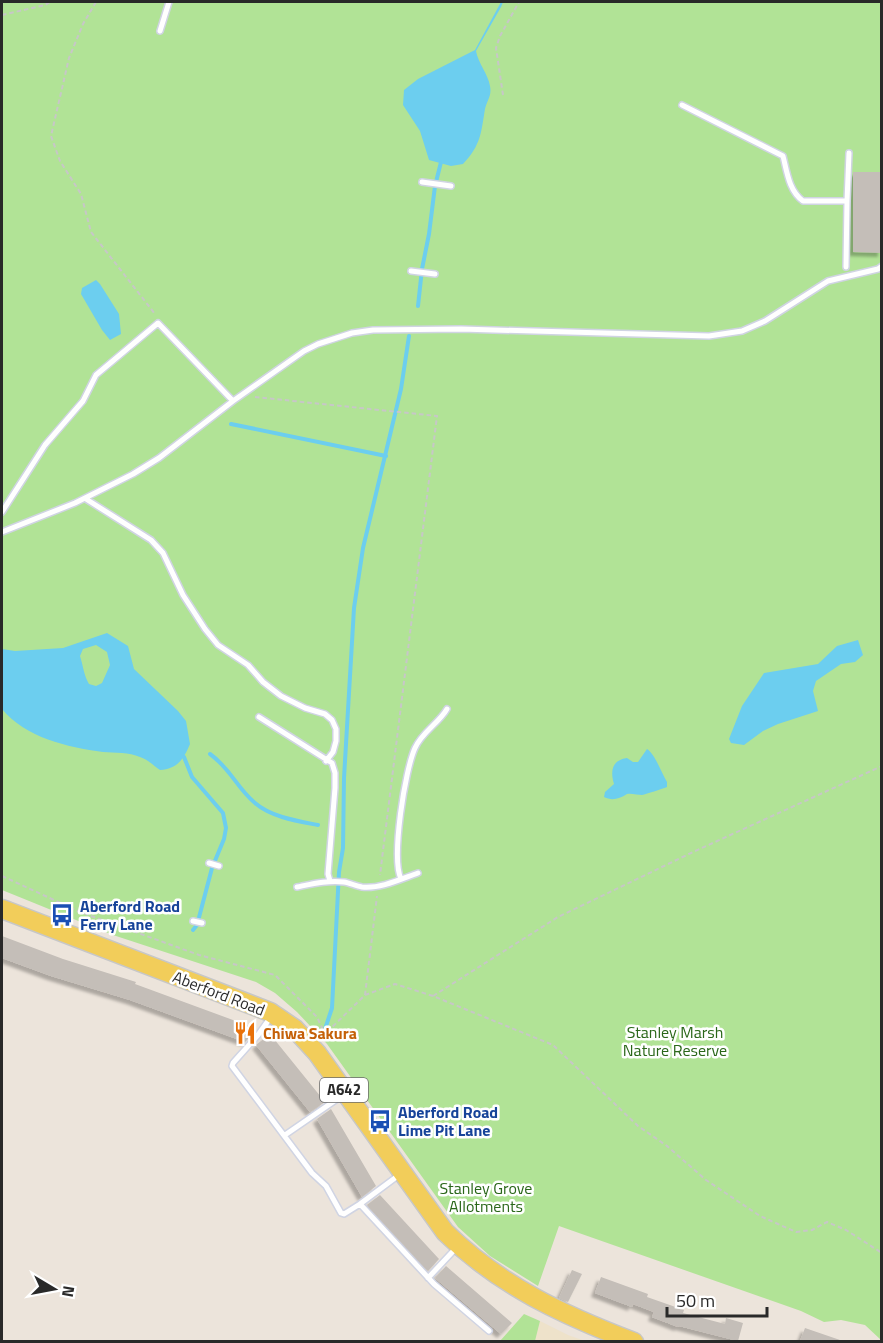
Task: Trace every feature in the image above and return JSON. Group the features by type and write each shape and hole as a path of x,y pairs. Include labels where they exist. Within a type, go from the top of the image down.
{"main road":[{"name":"Aberford Road","path":"2,909 270,1012 295,1029 317,1053 445,1232 459,1245 498,1277 538,1301 584,1323 634,1341"}],"lane":[{"path":"160,31 168,2"},
{"path":"682,105 783,156 792,189 803,201 847,201"},
{"path":"846,267 849,153"},
{"path":"424,182 451,186"},
{"path":"2,532 108,488 151,463 304,351 352,333 373,330 461,329 723,335 742,331 765,321 828,281 878,269 882,266"},
{"path":"414,271 433,274"},
{"path":"2,512 45,445 83,401 96,375 157,323 160,323 233,401"},
{"path":"86,499 151,540 164,553 183,595 218,645 248,665 263,682 281,696 305,708 325,714 333,720 336,741 333,752 327,760"},
{"path":"401,879 397,859 399,825 408,770 415,747 447,709"},
{"path":"259,717 332,764 334,773 328,874 330,881"},
{"path":"208,863 219,866"},
{"path":"297,887 330,881 363,887 379,885 418,873"},
{"path":"193,921 201,923"},
{"path":"268,1021 232,1063 232,1066 312,1173 326,1186 341,1213 344,1214 360,1204 402,1172"},
{"path":"285,1135 346,1093"},
{"path":"360,1204 428,1278 489,1331"},
{"path":"428,1278 459,1245"}],"path":[{"path":"2,15 50,2"},
{"path":"96,2 83,24 69,58 51,135 60,160 81,194 91,232 161,321"},
{"path":"503,95 496,48 519,2"},
{"path":"242,395 437,416 365,995"},
{"path":"433,996 558,917 693,852 882,766"},
{"path":"2,876 80,912 199,955 275,975 317,1017 324,1032 365,995 395,984 433,996 553,1045 638,1126 667,1146 705,1180 760,1216 796,1232 812,1230 826,1222 846,1230 882,1253"}],"shaded area":[{"path":"540,1321 568,1335 585,1341 535,1341"}],"green space":[{"path":"2,2 881,2 881,1340 865,1325 841,1320 824,1322 801,1311 559,1226 538,1286 490,1256 458,1227 327,1044 297,1012 275,993 256,982 113,935 2,890"},
{"path":"524,1314 540,1321 535,1341 500,1341"}],"water":[{"path":"503,2 501,7 476,51 490,89 477,145 463,164 451,166 429,160 420,131 403,105 404,90 418,79 475,50"},
{"path":"96,280 119,314 121,334 110,340 81,294 82,288"},
{"path":"107,633 128,646 134,669 186,721 190,744 179,762 171,768 160,770 136,755 89,750 62,744 35,734 12,719 2,709 2,649 15,651 63,648","holes":["96,645 107,652 110,665 102,683 96,686 89,684 80,656 83,649"]},
{"path":"858,640 863,655 855,662 841,664 816,681 813,691 818,711 778,724 763,731 744,745 731,743 729,739 742,706 764,673 818,664 837,646"},
{"path":"647,749 658,764 667,782 667,787 642,795 629,794 613,799 604,797 605,792 614,784 612,771 615,764 627,758 638,762"}],"building":[{"path":"853,172 882,172 882,253 853,252"},
{"path":"2,936 63,959 136,982 135,984 252,1027 248,1039 245,1042 130,1000 51,976 2,958"},
{"path":"270,1034 325,1102 310,1112 256,1045"},
{"path":"331,1109 376,1186 362,1197 317,1119"},
{"path":"380,1195 439,1259 428,1271 367,1205"},
{"path":"446,1266 512,1323 501,1334 435,1278"},
{"path":"572,1270 582,1274 568,1302 559,1298"},
{"path":"601,1277 648,1294 647,1297 684,1310 683,1313 725,1324 726,1318 743,1323 738,1341 678,1327 652,1317 654,1312 633,1304 632,1307 595,1293"},
{"path":"805,1328 840,1340 840,1341 800,1341"}],"waterway":[{"path":"418,306 435,186 441,162"},
{"path":"324,1032 332,1008 339,872 343,848 344,778 354,608 363,548 401,389 409,336"},
{"path":"231,424 386,456"},
{"path":"210,754 223,765 261,808 285,818 318,825"},
{"path":"184,757 192,777 223,813 226,828 212,868 197,925 193,930"}],"place":[{"name":"Aberford Road Ferry Lane","path":"62,915"},
{"name":"Chiwa Sakura","path":"245,1033"},
{"name":"Aberford Road Lime Pit Lane","path":"380,1121"}],"park label":[{"name":"Stanley Marsh Nature Reserve","path":"675,1041"},
{"name":"Stanley Grove Allotments","path":"486,1197"}]}
